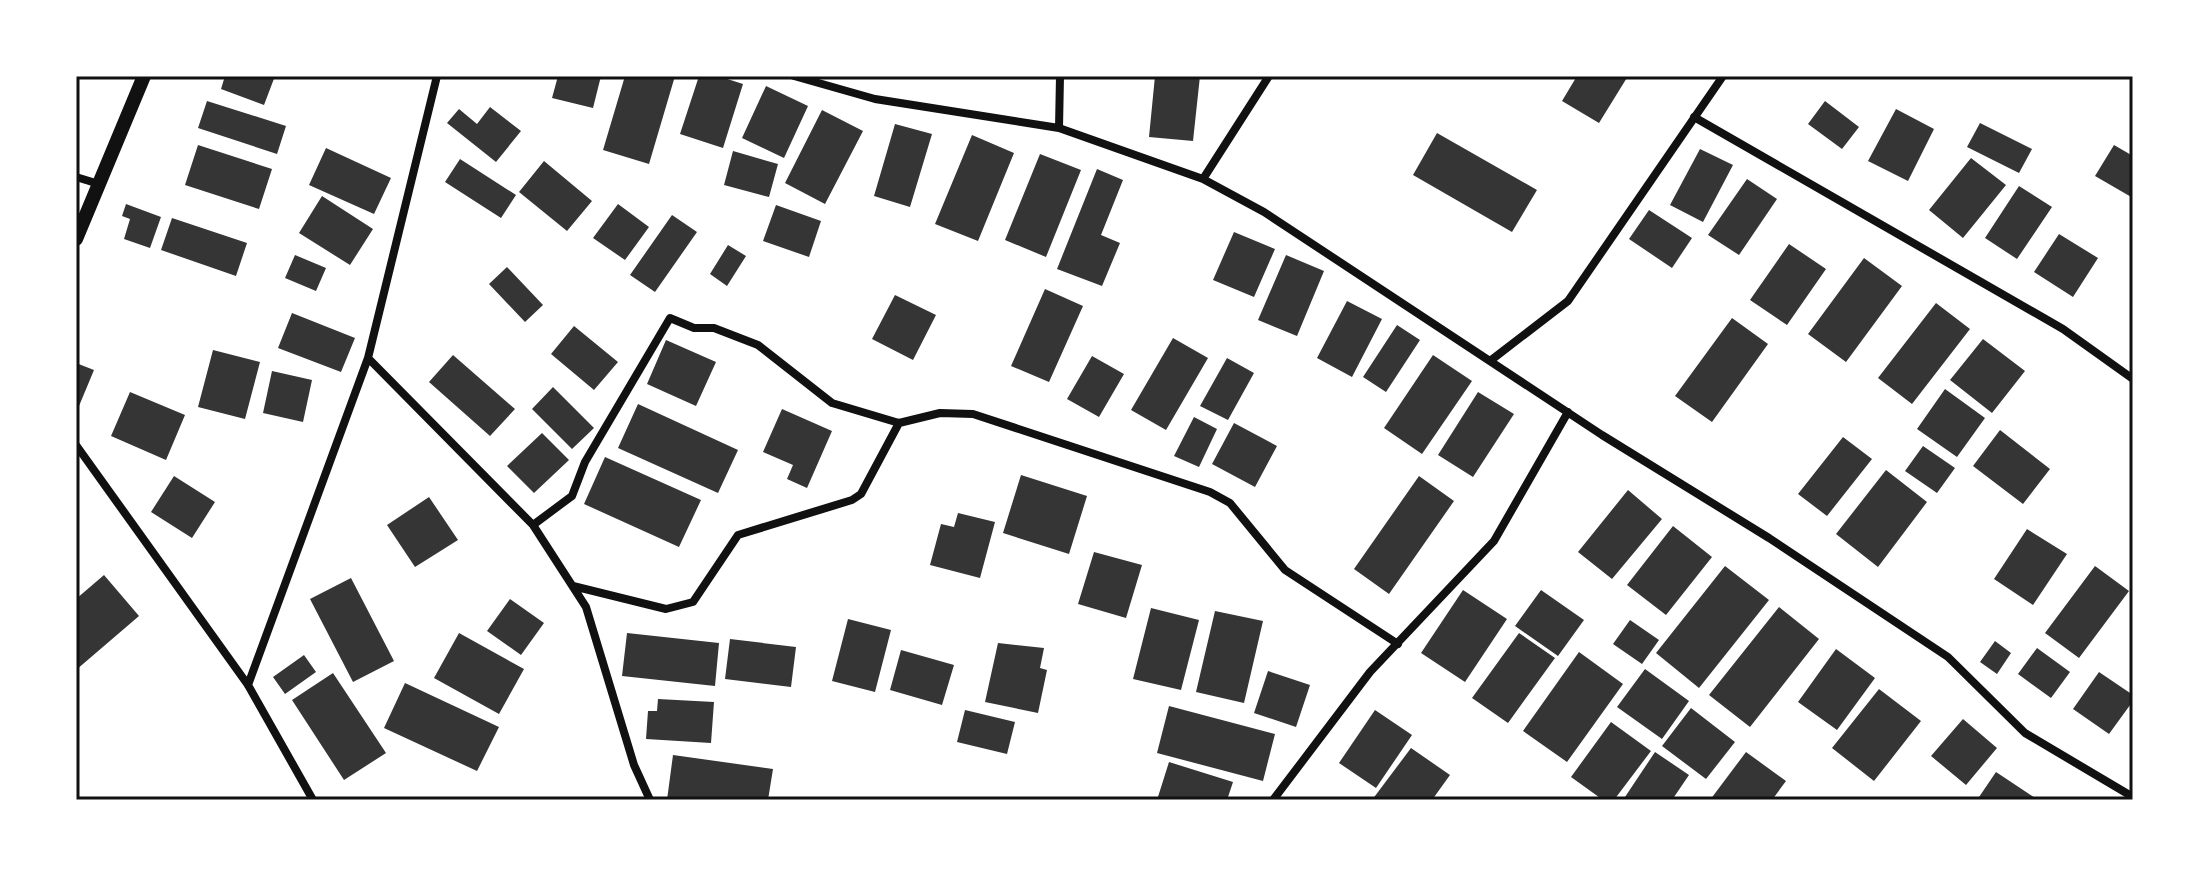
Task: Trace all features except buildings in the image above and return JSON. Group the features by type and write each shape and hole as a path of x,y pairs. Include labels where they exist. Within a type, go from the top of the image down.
{"street":[{"path":"76,239 144,76"},
{"path":"248,685 368,358 437,76"},
{"path":"794,76 875,99 1059,128 1203,179 1264,212 1568,412 1769,538 1948,657 2025,733 2133,797"},
{"path":"1059,128 1060,76"},
{"path":"1203,179 1269,76"},
{"path":"1490,361 1568,301 1723,76"},
{"path":"1694,117 2063,329 2133,379"},
{"path":"76,177 99,184"},
{"path":"533,525 572,496 585,462 670,318 694,328 714,328 758,345 832,403 899,423 940,413 973,414 1210,492 1230,503 1285,570 1398,644"},
{"path":"368,358 533,525 573,586 586,607 634,765 650,800"},
{"path":"1273,800 1370,672 1443,591 1494,541 1568,412"},
{"path":"573,586 666,609 693,602 738,535 852,500 861,494 899,423"},
{"path":"76,445 248,685 313,800"}]}
